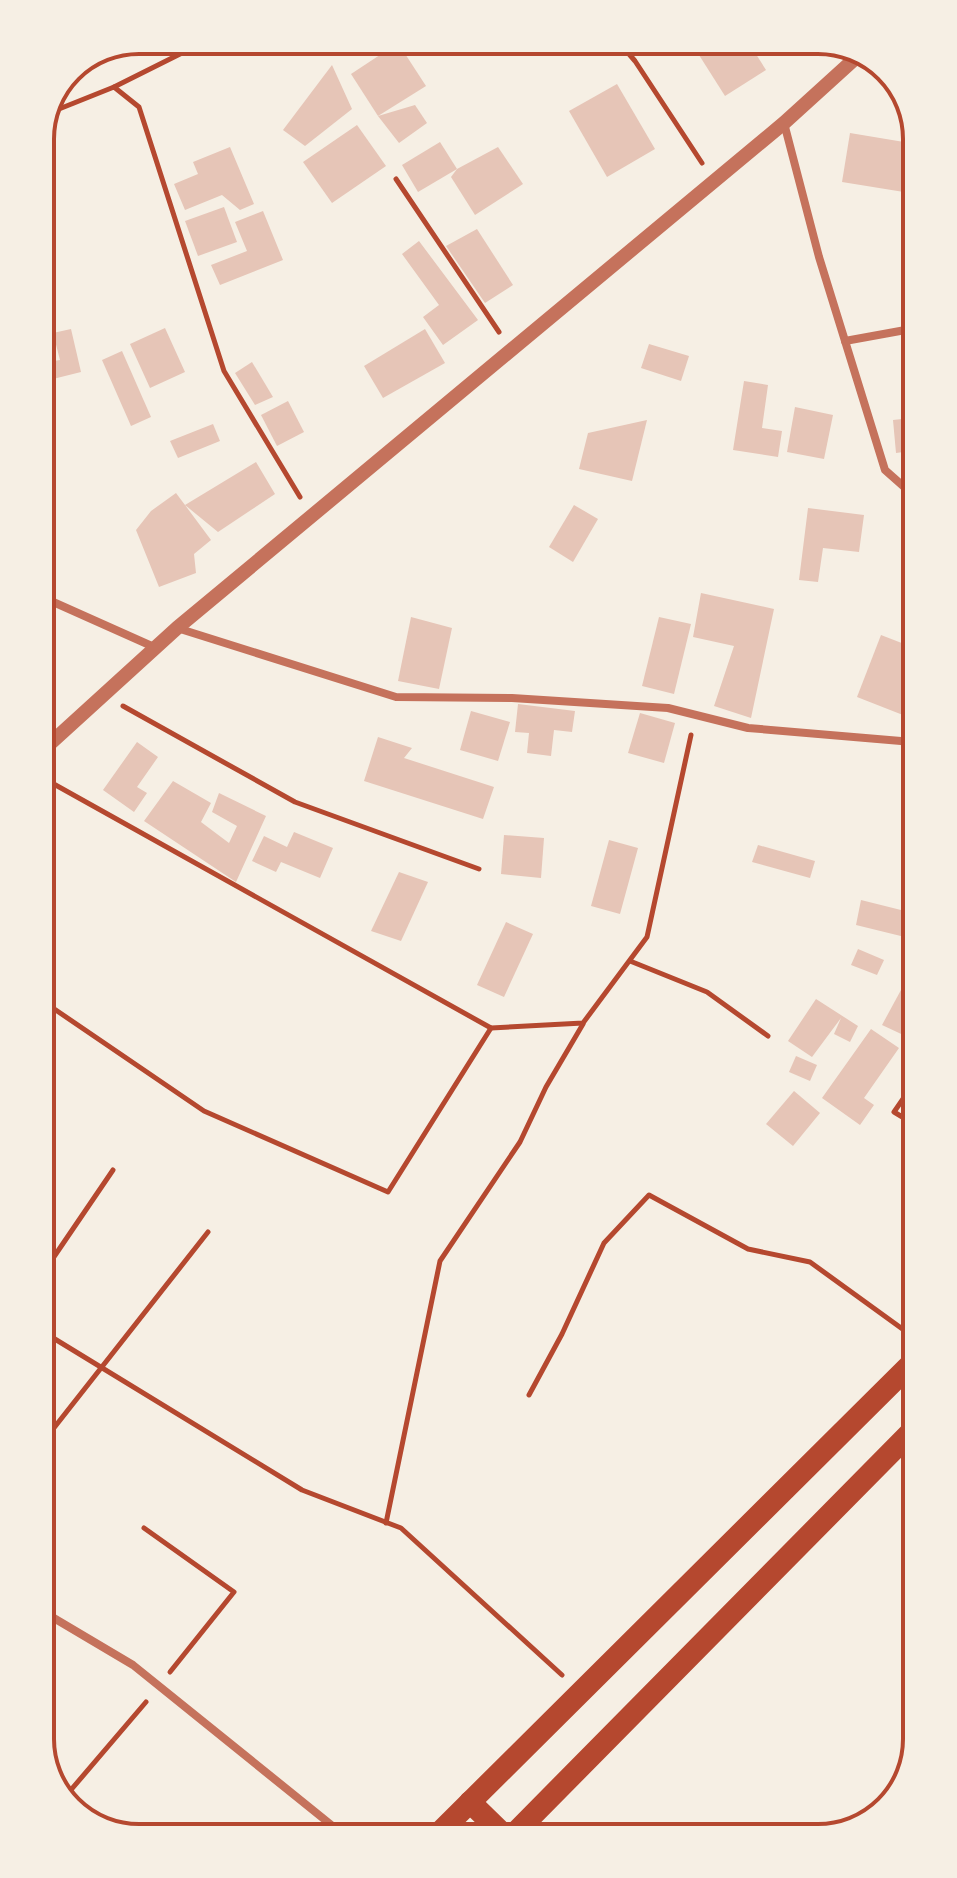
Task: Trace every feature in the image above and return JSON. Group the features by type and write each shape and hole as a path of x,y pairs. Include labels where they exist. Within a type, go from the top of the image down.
{"highway":[{"path":"448,1824 903,1372"},
{"path":"524,1824 903,1440"},
{"path":"470,1802 493,1824"}],"street":[{"path":"54,739 154,647 784,123 852,61"},
{"path":"784,123 885,470 903,486"},
{"path":"845,341 903,330"},
{"path":"54,602 154,647"},
{"path":"177,628 396,697 559,701 668,708 748,728 903,742"},
{"path":"54,1618 133,1665 330,1824"}],"path":[{"path":"60,109 114,87 180,54"},
{"path":"629,54 714,181"},
{"path":"114,87 139,107 224,371 311,515"},
{"path":"396,179 511,349"},
{"path":"101,693 295,802 479,869"},
{"path":"386,1523 440,1261 520,1142 546,1087 583,1023 647,937 696,715"},
{"path":"54,784 491,1028 583,1023"},
{"path":"630,961 707,992 768,1036"},
{"path":"54,1009 204,1111 388,1192 491,1028"},
{"path":"903,1099 894,1112 903,1117"},
{"path":"54,1257 113,1170"},
{"path":"529,1395 562,1334 604,1243 649,1195 748,1249 810,1262 903,1330"},
{"path":"54,1427 208,1232"},
{"path":"54,1339 302,1490 401,1528 581,1691"},
{"path":"71,1790 234,1592 144,1528"}],"building":[{"path":"381,54 405,54 426,86 378,116 351,74"},
{"path":"756,54 766,70 725,96 699,55"},
{"path":"332,65 352,109 305,146 283,130"},
{"path":"617,84 655,149 607,177 569,111"},
{"path":"415,105 427,123 399,143 378,116"},
{"path":"357,125 386,166 332,203 303,162"},
{"path":"850,133 903,142 903,192 842,182"},
{"path":"440,142 457,169 418,192 402,165"},
{"path":"230,147 254,204 240,210 222,195 185,210 174,184 198,174 193,162"},
{"path":"498,147 523,184 475,215 451,177 457,169"},
{"path":"224,207 237,242 198,256 185,221"},
{"path":"263,211 283,260 220,285 211,265 247,251 235,222"},
{"path":"477,229 513,285 485,303 446,246"},
{"path":"419,241 478,320 443,345 423,317 439,305 402,254"},
{"path":"165,328 185,372 150,388 130,344"},
{"path":"71,329 81,372 54,379 54,361 60,360 54,333"},
{"path":"425,329 445,363 383,398 364,366"},
{"path":"649,344 689,356 681,381 641,368"},
{"path":"122,351 151,417 131,426 102,360"},
{"path":"252,362 273,397 255,405 235,373"},
{"path":"744,381 768,385 762,428 782,431 778,457 733,450"},
{"path":"288,401 304,432 277,446 261,415"},
{"path":"795,407 833,415 824,459 787,452"},
{"path":"903,419 903,452 896,453 893,420"},
{"path":"647,420 632,481 579,469 588,433"},
{"path":"213,424 220,441 178,458 170,441"},
{"path":"256,462 275,494 218,532 185,505"},
{"path":"176,493 211,540 194,554 196,573 159,587 136,530 151,511"},
{"path":"574,505 598,519 573,562 549,547"},
{"path":"808,508 864,515 859,552 823,548 818,582 799,580"},
{"path":"701,593 774,609 751,718 714,706 734,646 693,637"},
{"path":"411,617 452,628 439,689 398,681"},
{"path":"659,617 691,624 674,694 642,686"},
{"path":"881,635 903,644 903,715 857,697"},
{"path":"518,704 575,711 572,732 554,730 551,756 527,753 529,733 515,732"},
{"path":"471,711 510,722 498,761 460,750"},
{"path":"640,713 675,723 664,763 628,753"},
{"path":"378,737 412,748 404,758 494,787 483,819 364,781"},
{"path":"137,742 158,757 137,787 147,793 134,812 103,790"},
{"path":"173,781 211,803 201,822 229,843 237,826 212,812 219,793 266,816 236,882 144,821"},
{"path":"294,832 333,848 320,878 281,862 276,872 252,861 264,836 287,847"},
{"path":"504,835 544,838 541,878 501,874"},
{"path":"609,840 638,848 620,914 591,906"},
{"path":"758,845 815,861 810,878 752,862"},
{"path":"399,872 428,882 401,941 371,931"},
{"path":"861,900 903,910 903,937 856,925"},
{"path":"506,922 533,934 504,997 477,985"},
{"path":"858,949 884,960 877,975 851,965"},
{"path":"903,986 903,1035 882,1025"},
{"path":"816,999 858,1026 850,1042 834,1034 841,1018 812,1057 788,1041"},
{"path":"871,1029 899,1048 864,1098 874,1105 860,1125 822,1098"},
{"path":"796,1056 817,1065 810,1081 789,1072"},
{"path":"794,1091 820,1113 793,1146 766,1124"}]}
